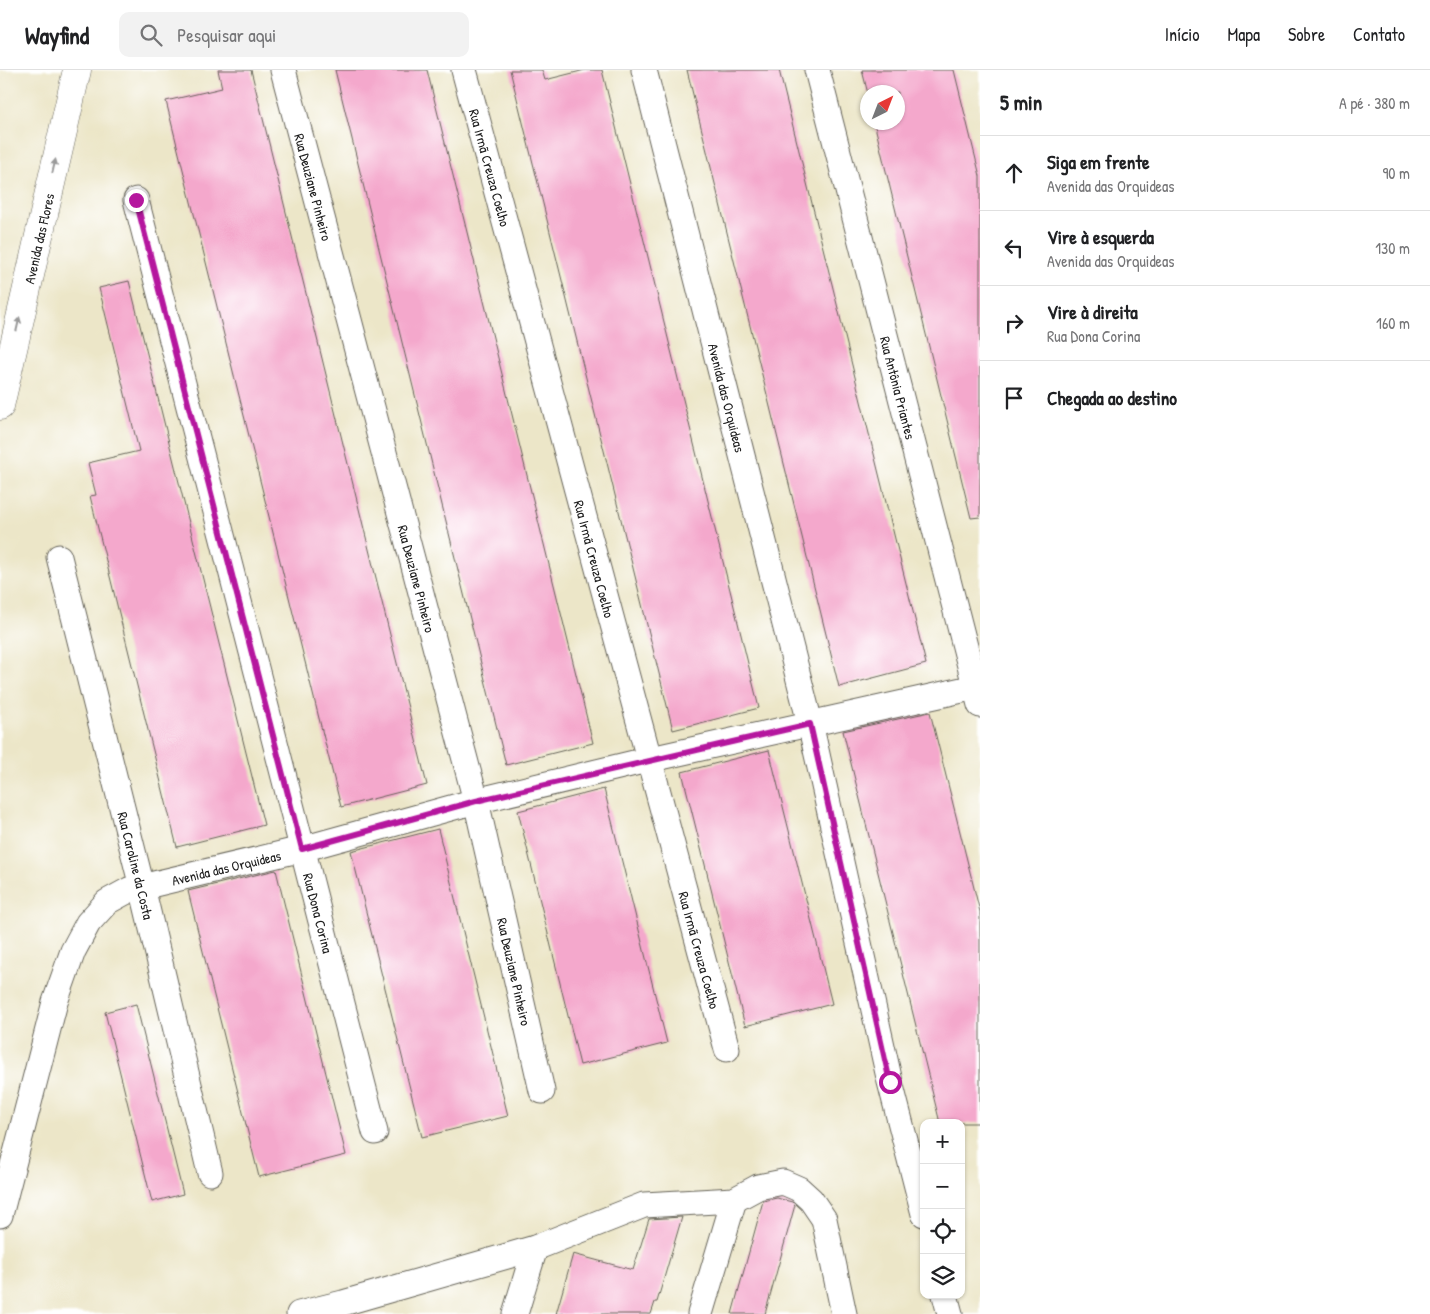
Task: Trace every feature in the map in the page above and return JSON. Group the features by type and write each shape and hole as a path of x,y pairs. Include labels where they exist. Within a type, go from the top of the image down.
{"main road":[{"name":"Avenida das Flores","path":"0,406 77,70"}],"street":[{"name":"Rua Deuziane Pinheiro","path":"283,70 476,801 542,1091"},
{"name":"Rua Irmã Creuza Coelho","path":"464,70 533,323 647,760 726,1048"},
{"name":"Avenida das Orquideas","path":"644,70 810,724 890,1082 923,1209"},
{"name":"Rua Antônia Priantes","path":"817,70 979,693"},
{"name":"Rua Dona Corina","path":"136,200 375,1132"},
{"name":"Rua Caroline da Costa","path":"59,557 142,887 210,1173"},
{"name":"Avenida das Orquideas","path":"0,1215 55,1002 73,951 88,923 107,902 129,890 302,849 476,801 647,760 810,724 979,693"},
{"path":"298,1314 341,1308 535,1248 644,1204 734,1200 758,1187 783,1182 799,1190 811,1200 824,1220 844,1314"},
{"path":"700,1314 734,1200"},
{"path":"515,1314 535,1248"},
{"path":"946,1299 950,1314"}],"building":[{"path":"218,70 251,70 427,785 341,807 166,101 222,88"},
{"path":"335,70 427,70 593,743 506,765"},
{"path":"510,70 542,70 545,80 585,70 602,70 759,708 673,730"},
{"path":"687,70 779,70 926,664 839,687"},
{"path":"862,70 954,70 980,176 980,517 971,518 876,130 905,130 905,85 866,85"},
{"path":"129,281 264,825 177,847 90,496 96,495 88,463 139,451 99,288"},
{"path":"930,712 980,912 980,1123 965,1123 965,1119 939,1119 843,731"},
{"path":"769,750 832,1004 745,1026 682,772"},
{"path":"604,789 667,1043 580,1065 518,811"},
{"path":"438,829 508,1116 422,1137 351,851"},
{"path":"276,870 346,1155 259,1177 188,891"},
{"path":"136,1004 183,1194 152,1202 105,1012"},
{"path":"777,1198 792,1202 795,1205 765,1314 732,1314 763,1201"},
{"path":"682,1217 657,1302 655,1302 651,1314 556,1314 573,1254 633,1270 649,1219"}],"route":[{"path":"136,200 302,849 476,801 647,760 810,724 890,1082"}]}
